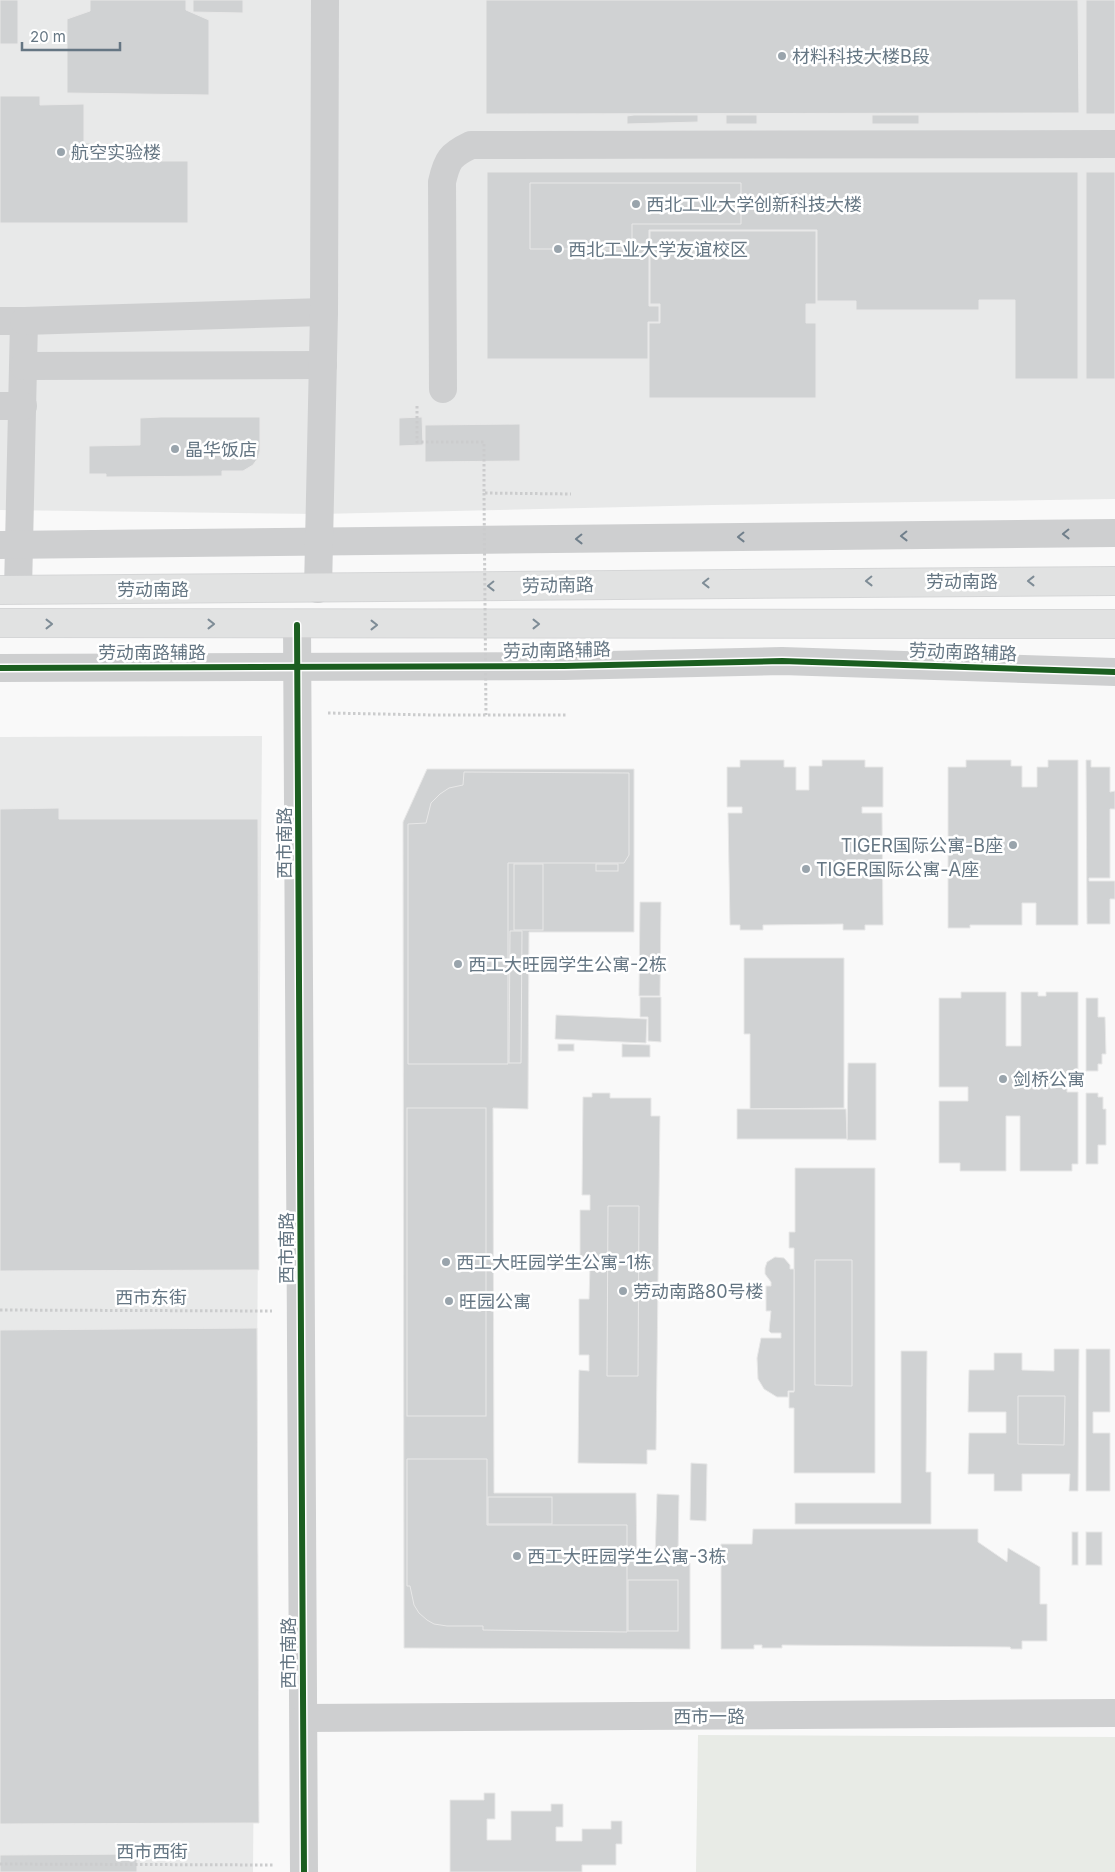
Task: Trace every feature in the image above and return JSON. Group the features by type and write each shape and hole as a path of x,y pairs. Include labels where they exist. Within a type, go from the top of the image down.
{"main road":[{"name":"劳动南路","path":"9,590 1115,580"},
{"name":"劳动南路","path":"0,624 1115,624"}],"street":[{"path":"318,588 324,312 325,0"},
{"path":"443,389 442,182 446,163 455,153 471,145 1115,144"},
{"path":"9,590 12,406 24,366 12,321 324,312"},
{"path":"24,366 323,365"},
{"path":"10,545 1115,533"},
{"name":"西市南路","path":"298,625 304,1869"},
{"name":"劳动南路辅路","path":"0,668 564,666 782,661 1115,672"},
{"name":"西市一路","path":"304,1718 1115,1713"}],"path":[{"path":"486,715 484,493 571,494"},
{"path":"298,712 567,715"}],"shaded area":[{"name":"西北工业大学友谊校区","path":"0,0 1115,0 1115,499 713,505 319,514 0,510"},
{"path":"262,736 253,1872 0,1872 0,737"},
{"path":"698,1735 1115,1737 1115,1872 696,1872"}],"building":[{"path":"0,0 18,0 18,44 0,44"},
{"path":"90,0 186,0 186,10 209,20 209,95 67,93 67,19 90,11"},
{"path":"193,0 243,0 243,13 193,12"},
{"name":"材料科技大楼B段","path":"486,0 1078,0 1079,113 486,114"},
{"path":"1086,0 1115,0 1115,114 1086,114"},
{"name":"航空实验楼","path":"0,96 40,96 40,105 84,104 84,143 122,143 123,161 188,161 188,223 0,223"},
{"path":"698,115 698,122 627,124 627,116"},
{"path":"726,115 757,115 757,124 726,124"},
{"path":"872,115 919,115 919,124 872,124"},
{"path":"487,172 1078,172 1078,379 1015,379 1015,300 979,300 979,310 856,310 856,301 817,301 817,230 649,230 649,306 659,306 659,322 648,322 648,359 487,359"},
{"path":"1086,172 1115,172 1115,379 1086,379"},
{"name":"西北工业大学创新科技大楼","path":"530,183 741,183 741,224 632,224 632,249 530,249"},
{"path":"650,231 816,231 816,304 806,304 806,323 816,323 816,398 649,398 649,323 660,323 660,304 650,304"},
{"name":"晶华饭店","path":"260,417 260,451 258,458 253,465 243,471 222,471 222,476 106,477 106,474 89,474 89,446 140,445 140,418"},
{"path":"422,417 423,445 399,446 399,418"},
{"path":"520,424 520,461 425,462 425,425"},
{"name":"TIGER国际公寓-A座","path":"740,760 784,760 784,767 796,767 796,790 809,790 809,766 822,766 822,760 865,760 865,767 883,767 883,807 862,807 862,813 882,813 883,925 865,925 865,930 843,930 843,924 763,925 763,930 740,930 740,925 730,925 728,813 742,813 742,807 727,807 727,767 740,767"},
{"name":"TIGER国际公寓-B座","path":"966,760 1011,760 1011,766 1022,766 1022,787 1037,787 1037,767 1048,767 1048,760 1078,760 1078,925 1036,925 1036,903 1022,903 1022,925 970,925 970,928 948,928 948,767 966,767"},
{"path":"1086,760 1091,760 1091,767 1110,767 1110,792 1115,791 1115,809 1110,809 1110,878 1089,878 1089,881 1115,881 1115,899 1110,899 1110,924 1087,924"},
{"name":"旺园公寓","path":"427,769 634,769 634,932 529,932 528,1109 493,1108 494,1493 636,1493 637,1562 690,1563 690,1649 404,1648 403,822"},
{"name":"西工大旺园学生公寓-2栋","path":"464,772 629,773 629,855 624,863 508,863 508,1064 408,1064 408,824 426,823 431,803 449,788 463,785"},
{"path":"59,808 59,819 258,819 259,1270 0,1271 0,809"},
{"path":"514,864 543,864 543,930 514,930"},
{"path":"596,864 618,864 618,871 596,871"},
{"path":"640,902 661,902 660,996 639,996"},
{"path":"510,931 522,931 521,1063 509,1063"},
{"path":"744,958 844,958 844,1108 750,1109 750,1034 744,1034"},
{"name":"剑桥公寓","path":"961,992 1006,992 1006,1046 1021,1046 1021,992 1038,992 1038,996 1046,996 1046,992 1078,992 1078,1071 1067,1071 1067,1092 1078,1092 1078,1164 1072,1164 1072,1171 1020,1171 1020,1116 1006,1116 1006,1171 960,1171 960,1163 939,1163 939,1101 968,1101 968,1087 939,1087 939,998 961,998"},
{"path":"640,997 661,997 661,1042 648,1041 648,1017 640,1017"},
{"path":"1086,998 1098,998 1098,1017 1105,1017 1106,1054 1102,1054 1102,1064 1098,1064 1098,1071 1086,1071"},
{"path":"556,1015 647,1019 646,1043 555,1039"},
{"path":"558,1044 574,1044 574,1051 558,1051"},
{"path":"622,1044 650,1045 650,1057 622,1057"},
{"path":"848,1063 876,1063 876,1140 847,1140"},
{"path":"592,1093 610,1093 610,1098 651,1098 651,1116 660,1116 656,1450 647,1450 647,1464 578,1463 579,1370 589,1371 589,1355 579,1355 579,1299 589,1299 590,1266 580,1266 580,1210 590,1210 590,1195 582,1195 583,1097 592,1097"},
{"path":"1086,1093 1098,1093 1098,1097 1103,1097 1103,1109 1106,1109 1106,1145 1098,1145 1098,1164 1086,1164"},
{"name":"西工大旺园学生公寓-1栋","path":"407,1108 486,1108 486,1416 407,1416"},
{"path":"737,1109 846,1109 847,1139 737,1139"},
{"path":"795,1168 875,1168 875,1473 794,1473 794,1408 789,1408 789,1392 794,1392 794,1248 789,1248 789,1232 795,1232"},
{"name":"劳动南路80号楼","path":"608,1206 639,1206 638,1376 607,1376"},
{"path":"775,1257 784,1258 790,1265 790,1269 794,1269 794,1391 788,1391 788,1397 777,1397 764,1389 758,1379 757,1358 761,1338 781,1338 781,1333 771,1333 769,1331 771,1311 766,1311 766,1286 771,1286 771,1282 765,1274 765,1268 767,1262"},
{"path":"815,1260 852,1260 852,1386 815,1385"},
{"path":"257,1328 259,1823 0,1824 0,1330"},
{"path":"1054,1349 1079,1349 1078,1491 1069,1491 1070,1474 1022,1474 1022,1491 994,1491 994,1474 968,1474 969,1433 1006,1433 1006,1412 968,1412 969,1370 994,1370 994,1353 1022,1353 1022,1370 1054,1371"},
{"path":"1086,1349 1110,1349 1110,1412 1093,1412 1093,1433 1110,1433 1110,1491 1086,1491"},
{"path":"901,1351 927,1351 926,1472 931,1472 931,1524 795,1524 795,1503 901,1503"},
{"path":"1018,1396 1065,1396 1064,1445 1018,1444"},
{"name":"西工大旺园学生公寓-3栋","path":"407,1459 487,1459 487,1525 627,1525 627,1632 483,1630 483,1626 447,1626 434,1624 427,1620 414,1605 410,1586 407,1586"},
{"path":"691,1463 707,1464 706,1521 690,1520"},
{"path":"657,1494 679,1495 678,1560 655,1559"},
{"path":"488,1497 552,1497 552,1524 488,1524"},
{"path":"753,1529 978,1529 978,1542 1007,1562 1008,1548 1040,1567 1040,1604 1047,1604 1047,1641 1022,1641 1022,1649 1011,1649 1010,1647 782,1645 782,1648 762,1648 762,1645 754,1645 754,1649 721,1649 721,1544 752,1544"},
{"path":"1072,1532 1078,1532 1078,1565 1072,1565"},
{"path":"1086,1532 1102,1532 1102,1565 1086,1565"},
{"path":"628,1580 678,1580 678,1631 628,1631"},
{"path":"484,1793 495,1793 495,1819 487,1819 487,1840 511,1840 511,1811 551,1811 551,1804 563,1804 563,1827 556,1827 556,1841 582,1841 582,1829 611,1829 611,1821 622,1821 622,1844 616,1844 616,1865 582,1865 582,1872 450,1872 450,1800 484,1800"},
{"path":"137,1854 137,1872 0,1872 0,1855"}],"cycle path":[{"path":"297,625 304,1872"},
{"path":"0,668 564,666 782,661 1115,672"}],"place":[{"name":"材料科技大楼B段","path":"782,56"},
{"name":"航空实验楼","path":"61,152"},
{"name":"西北工业大学创新科技大楼","path":"636,204"},
{"name":"西北工业大学友谊校区","path":"558,249"},
{"name":"晶华饭店","path":"175,449"},
{"name":"TIGER国际公寓-B座","path":"1013,845"},
{"name":"TIGER国际公寓-A座","path":"806,869"},
{"name":"西工大旺园学生公寓-2栋","path":"458,964"},
{"name":"剑桥公寓","path":"1003,1079"},
{"name":"西工大旺园学生公寓-1栋","path":"446,1262"},
{"name":"劳动南路80号楼","path":"623,1291"},
{"name":"旺园公寓","path":"449,1301"},
{"name":"西工大旺园学生公寓-3栋","path":"517,1556"}]}
